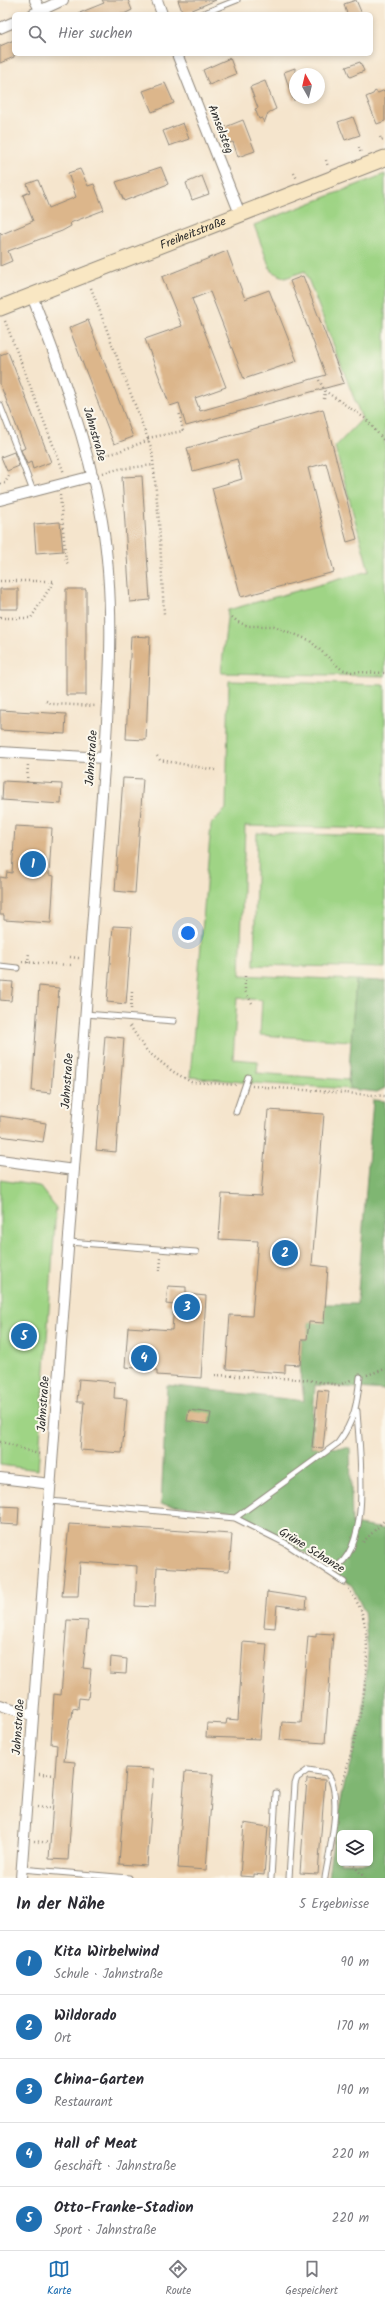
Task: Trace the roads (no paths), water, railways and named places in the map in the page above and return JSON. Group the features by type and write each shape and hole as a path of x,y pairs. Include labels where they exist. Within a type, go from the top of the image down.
{"street":[{"path":"35,0 36,12 63,0"},
{"path":"157,0 161,12"},
{"path":"0,28 12,23"},
{"name":"Amselsteg","path":"178,56 240,214"},
{"name":"Freiheitstraße","path":"3,315 32,296 385,158"},
{"name":"Jahnstraße","path":"21,1874 32,1715 50,1501 108,706 110,615 108,575 102,522 93,476 70,395 32,296"},
{"path":"0,500 93,476"},
{"path":"0,752 104,758"},
{"path":"0,1160 74,1170"},
{"path":"0,1478 51,1484"},
{"path":"0,1705 32,1715"}],"lane":[{"path":"207,12 237,0"},
{"path":"0,405 34,491"},
{"path":"0,966 17,968"},
{"path":"85,1014 174,1021"},
{"path":"236,1112 246,1086 248,1076"},
{"path":"69,1242 196,1252"},
{"path":"327,1571 336,1568 345,1561 353,1543 357,1526 362,1473 357,1408 360,1377"},
{"path":"235,1518 338,1443 348,1429 357,1408"},
{"name":"Grüne Schanze","path":"50,1501 235,1518 278,1540 344,1582"},
{"path":"289,1878 297,1778 308,1770 327,1773 332,1779 336,1796 325,1878"},
{"path":"271,1878 276,1793"},
{"path":"21,1874 129,1878"}],"place":[{"name":"Kita Wirbelwind","path":"33,864"},
{"name":"Wildorado","path":"285,1253"},
{"name":"China-Garten","path":"187,1307"},
{"name":"Otto-Franke-Stadion","path":"24,1336"},
{"name":"Hall of Meat","path":"144,1358"}]}
